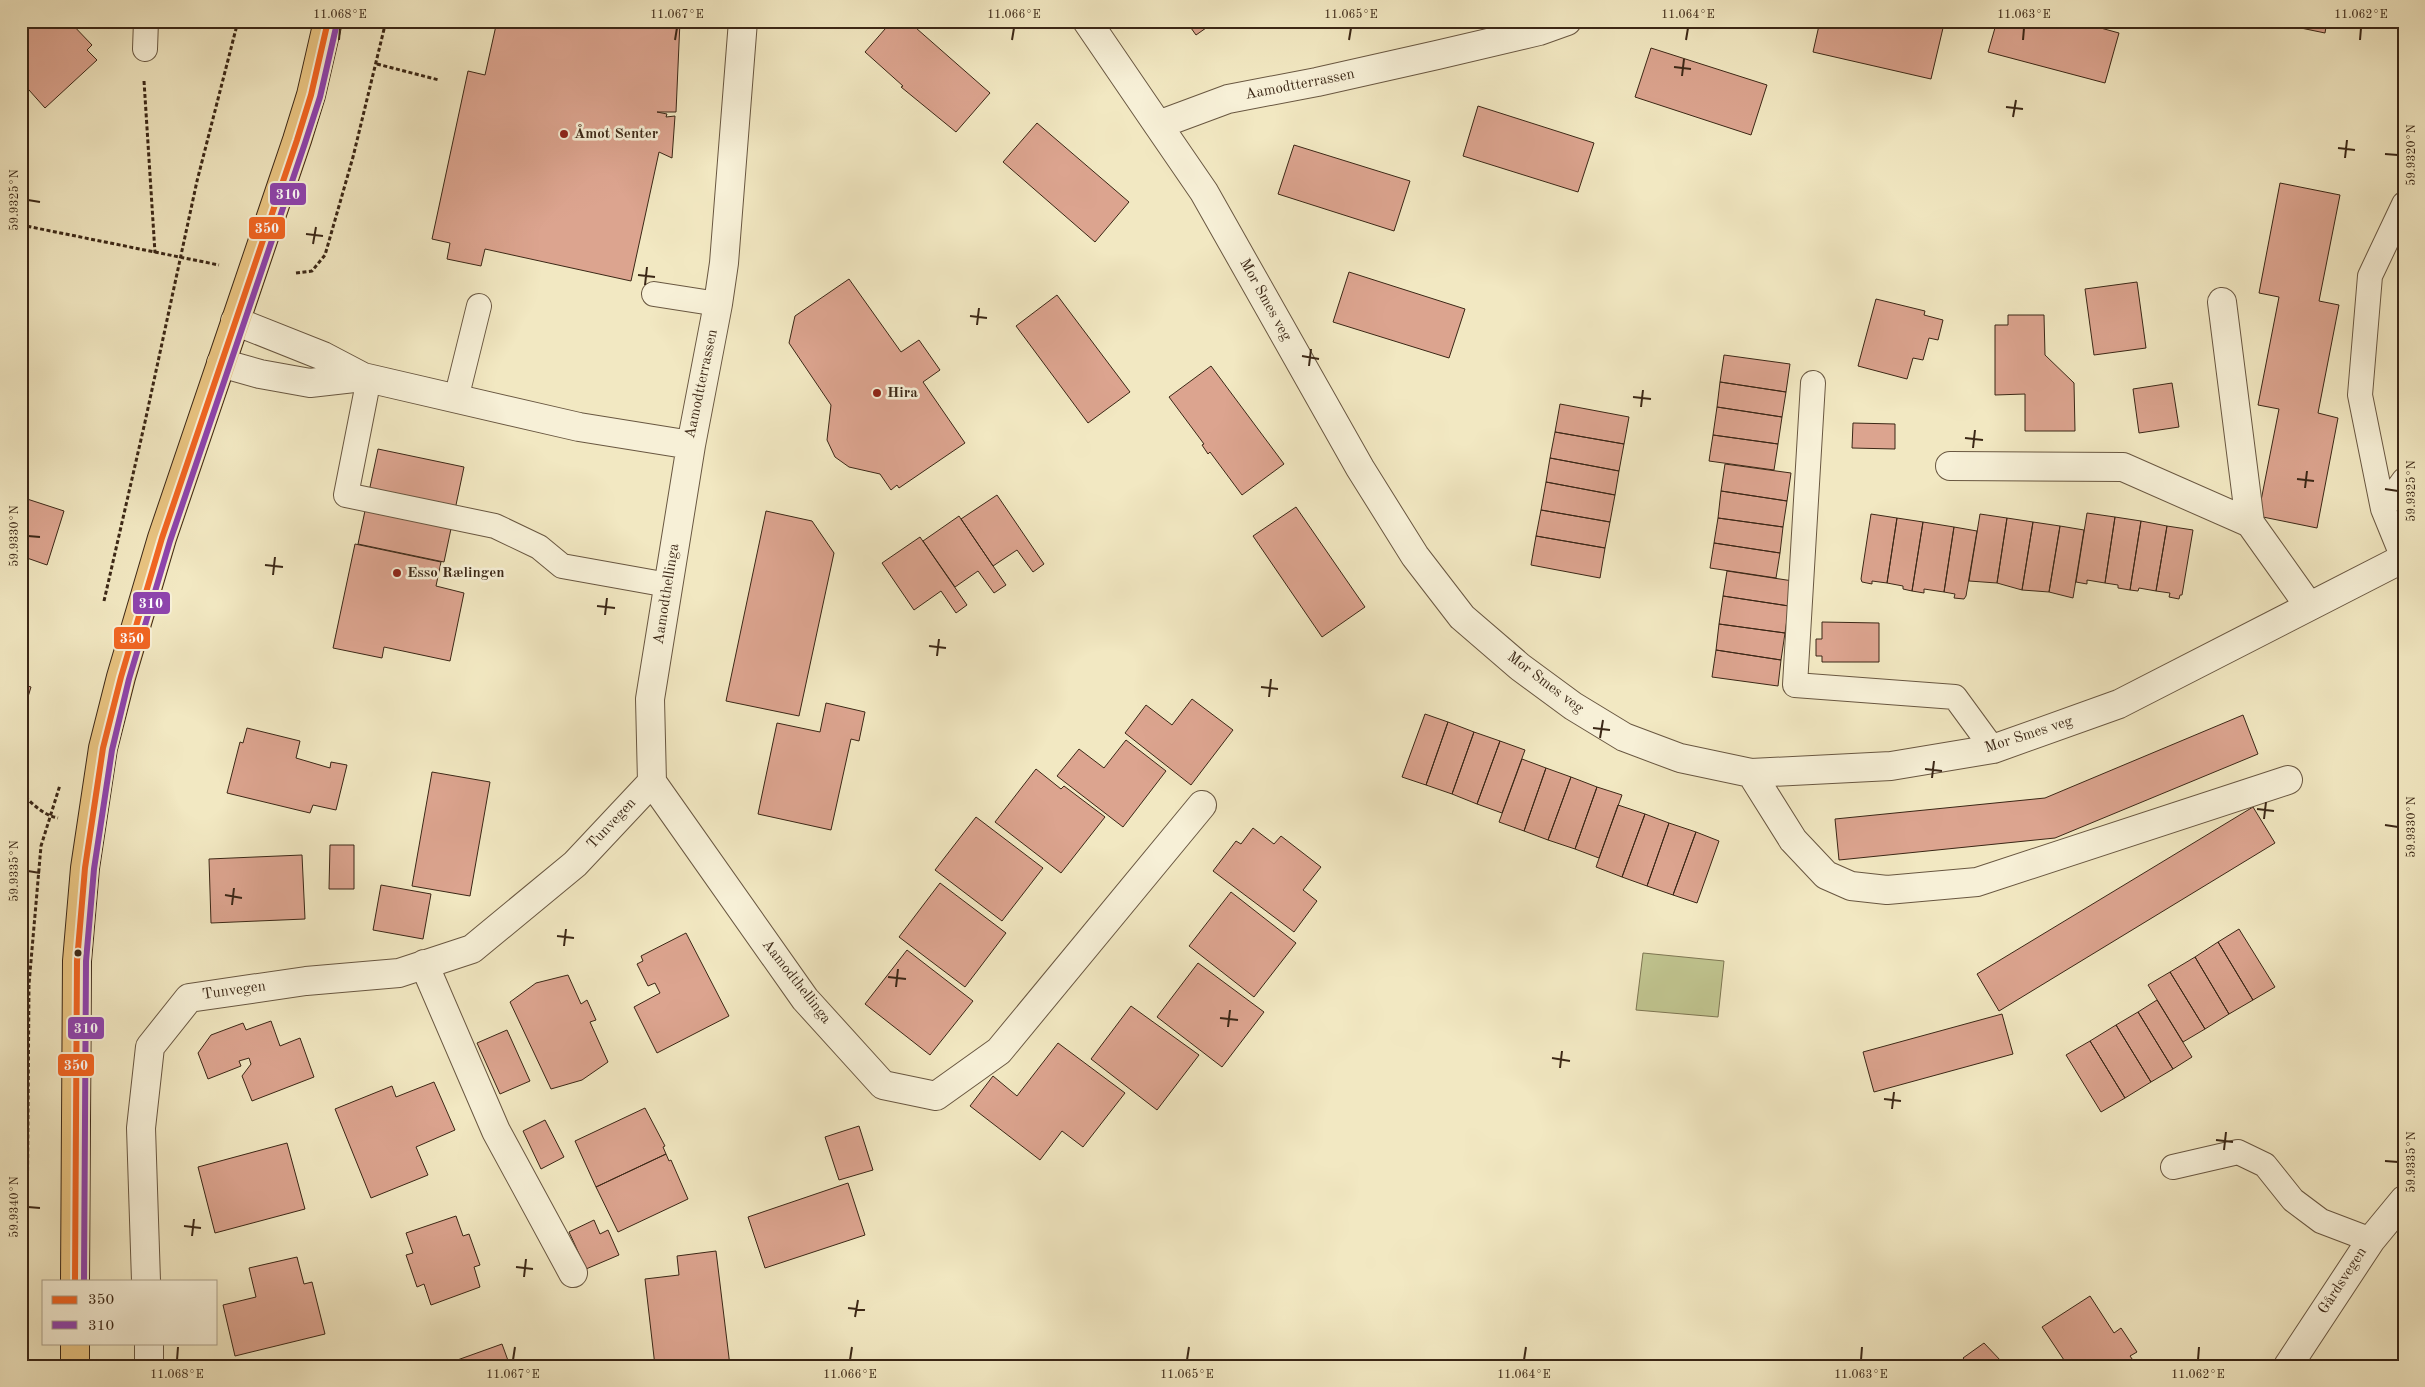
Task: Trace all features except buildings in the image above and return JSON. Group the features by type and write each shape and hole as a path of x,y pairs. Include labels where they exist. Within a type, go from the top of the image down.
{"main road":[{"path":"75,1280 77,961 90,825 103,748 135,624 305,113 328,21"},
{"path":"75,1344 75,1366"}],"street":[{"name":"Aamodtterrassen","path":"235,322 323,356 366,378 579,427 691,445 724,263 744,21"},
{"path":"1087,21 1158,125"},
{"name":"Aamodtterrassen","path":"1158,125 1228,99 1391,66 1539,31 1567,21"},
{"name":"Mor Smes veg","path":"1158,125 1204,192 1360,468 1415,556 1462,617 1520,666 1565,700 1624,737 1680,758 1751,773 1891,766 1993,749 2118,704 2404,558"},
{"path":"2222,302 2250,523 2309,606"},
{"name":"Aamodtterrassen","path":"221,363 260,374 310,383 366,378"},
{"name":"Aamodthellinga","path":"691,445 650,699 652,782 805,999 883,1085 936,1096 999,1051 1202,805"},
{"path":"1950,466 2123,467 2250,523"},
{"path":"1751,773 1793,840 1826,875 1851,886 1886,890 1977,882 2288,780"},
{"name":"Tunvegen","path":"146,1280 141,1128 150,1047 189,998 306,981 399,973 472,949 575,864 652,782"},
{"path":"424,964 496,1132 572,1273"},
{"name":"Gårdsvegen","path":"2288,1366 2371,1240 2404,1200"},
{"path":"148,1344 149,1366"}],"lane":[{"path":"145,49 146,21"},
{"path":"2404,204 2370,276 2360,395 2383,509 2404,558"},
{"path":"654,294 718,304"},
{"path":"456,399 479,306"},
{"path":"366,378 346,495 495,526 539,547 562,566 668,585"},
{"path":"1813,383 1794,685 1955,697 1993,749"},
{"path":"2383,509 2404,480"},
{"path":"2173,1167 2238,1152 2265,1165 2293,1200 2321,1221 2371,1240"}],"path":[{"path":"296,273 312,270 325,255 377,64 386,21"},
{"path":"145,49 144,95 155,252"},
{"path":"377,64 439,80"},
{"path":"21,225 223,266"},
{"path":"21,792 50,816 90,825"},
{"path":"21,1303 26,1303"}],"green space":[{"path":"1643,953 1724,961 1718,1017 1636,1010"}],"transit line":[{"name":"350","path":"75,1280 77,961 85,868 103,748 121,677 162,538 297,140 311,95 328,21"},
{"name":"310","path":"84,1280 86,961 94,869 112,750 129,679 170,541 320,97 337,23"}],"place":[{"name":"Åmot Senter","path":"564,134"},
{"name":"Hira","path":"877,393"},
{"name":"Esso Rælingen","path":"397,573"}]}
